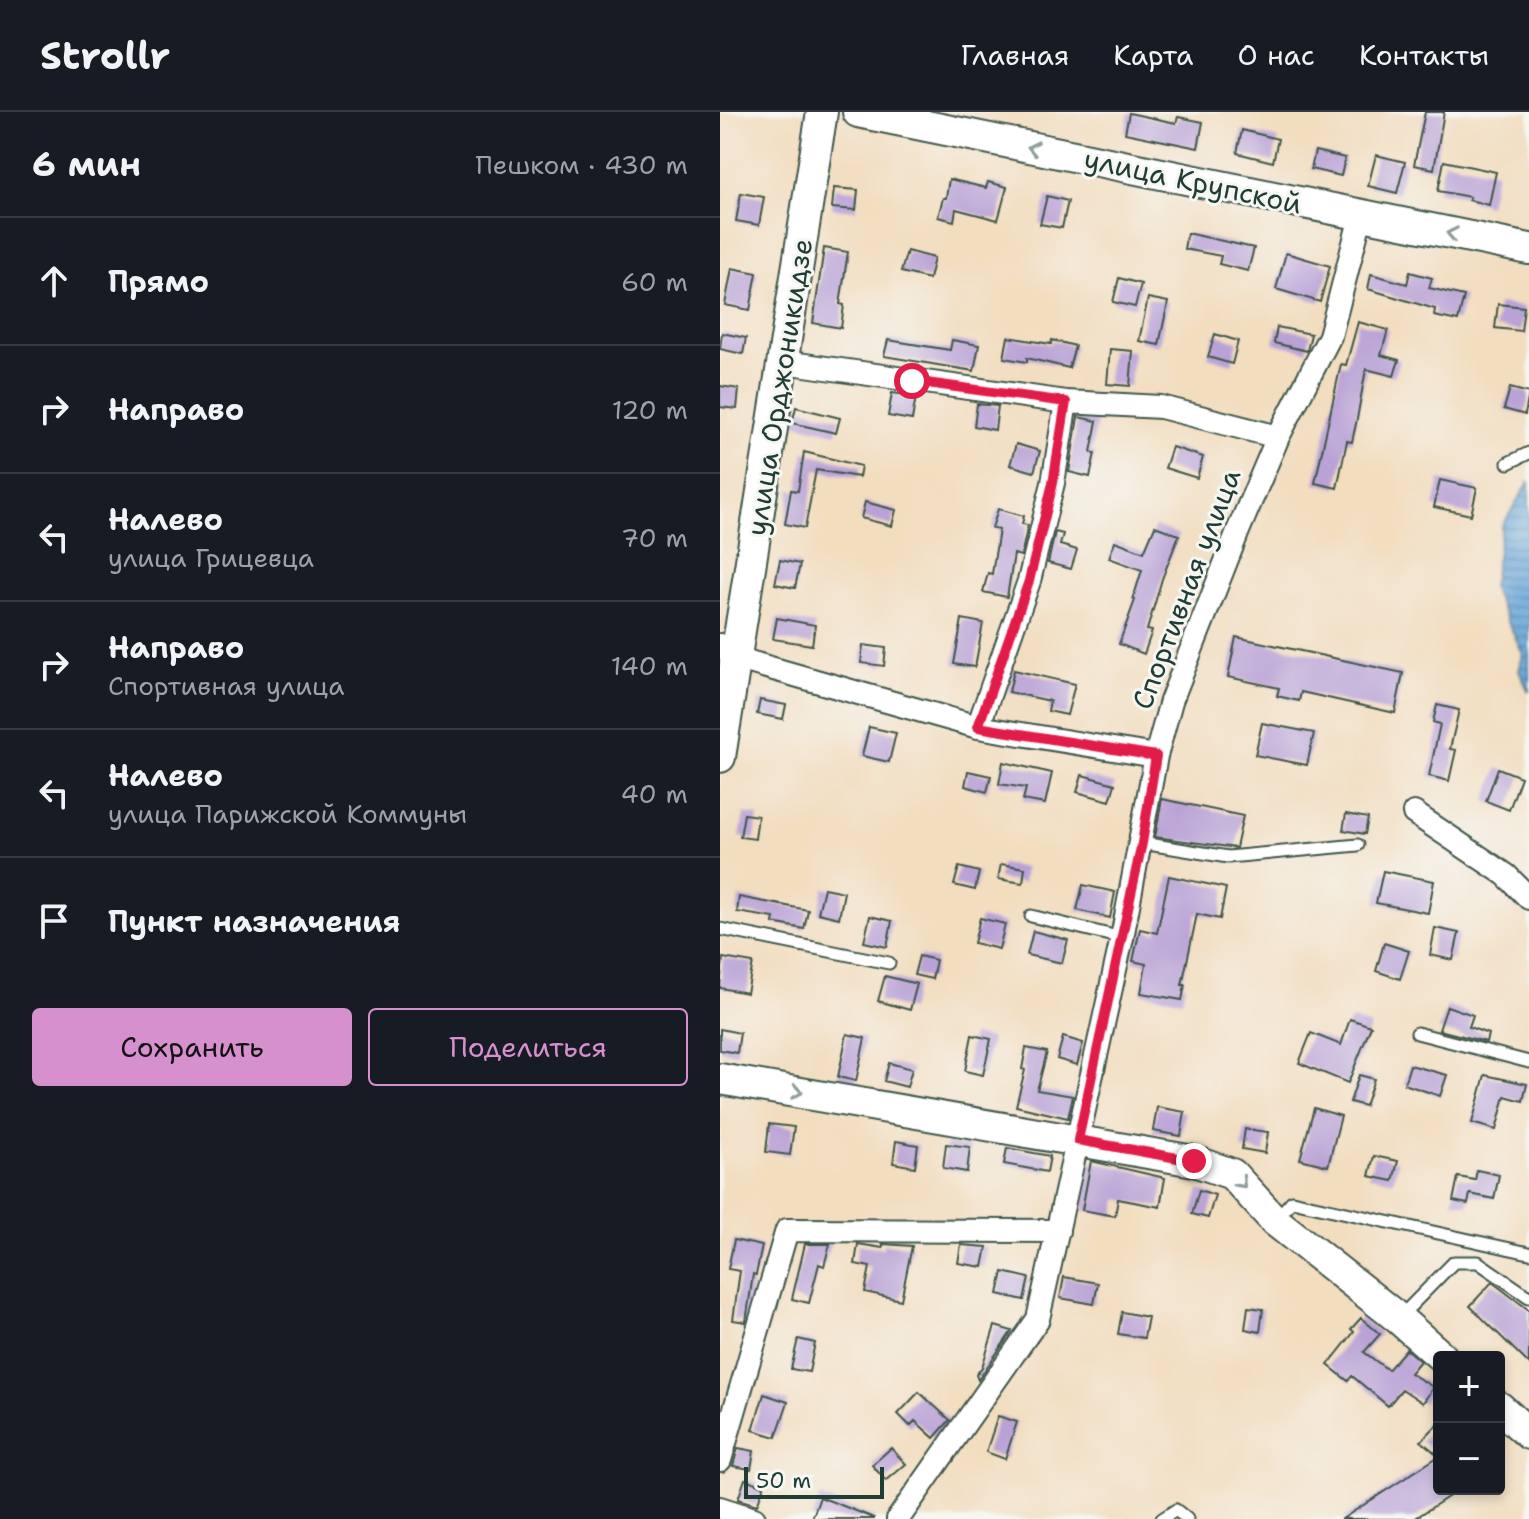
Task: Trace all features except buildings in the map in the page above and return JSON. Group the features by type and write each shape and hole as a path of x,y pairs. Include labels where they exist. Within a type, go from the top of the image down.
{"street":[{"name":"улица Орджоникидзе","path":"720,757 728,651 784,362 822,112"},
{"name":"улица Крупской","path":"858,112 1529,249"},
{"name":"Спортивная улица","path":"898,1519 1038,1319 1142,843 1156,756 1171,701 1278,437 1330,336 1361,216"},
{"path":"784,362 1066,402 1161,407 1278,437"},
{"path":"978,727 1029,581 1053,483 1066,402"},
{"path":"728,651 978,727 1156,756"},
{"path":"1414,813 1506,875 1529,898"},
{"path":"720,1079 1194,1161 1232,1174 1275,1221 1435,1351"},
{"path":"720,1460 787,1230 1058,1231"},
{"path":"1505,1412 1529,1434"},
{"path":"720,1508 754,1519"}],"lane":[{"path":"1508,463 1529,453"},
{"path":"1142,843 1228,857 1358,845"},
{"path":"1031,916 1122,938"},
{"path":"720,929 889,963"},
{"path":"1417,1033 1529,1062"},
{"path":"1275,1221 1292,1201 1529,1253"},
{"path":"1399,1319 1454,1262 1478,1262 1529,1297"},
{"path":"1162,1519 1176,1510 1187,1519"}],"water":[{"path":"1529,482 1529,692 1519,671 1523,654 1492,588 1502,526"}],"route":[{"path":"912,381 1066,402 1053,483 1029,581 978,727 1156,756 1142,843 1078,1140 1194,1161"}]}
